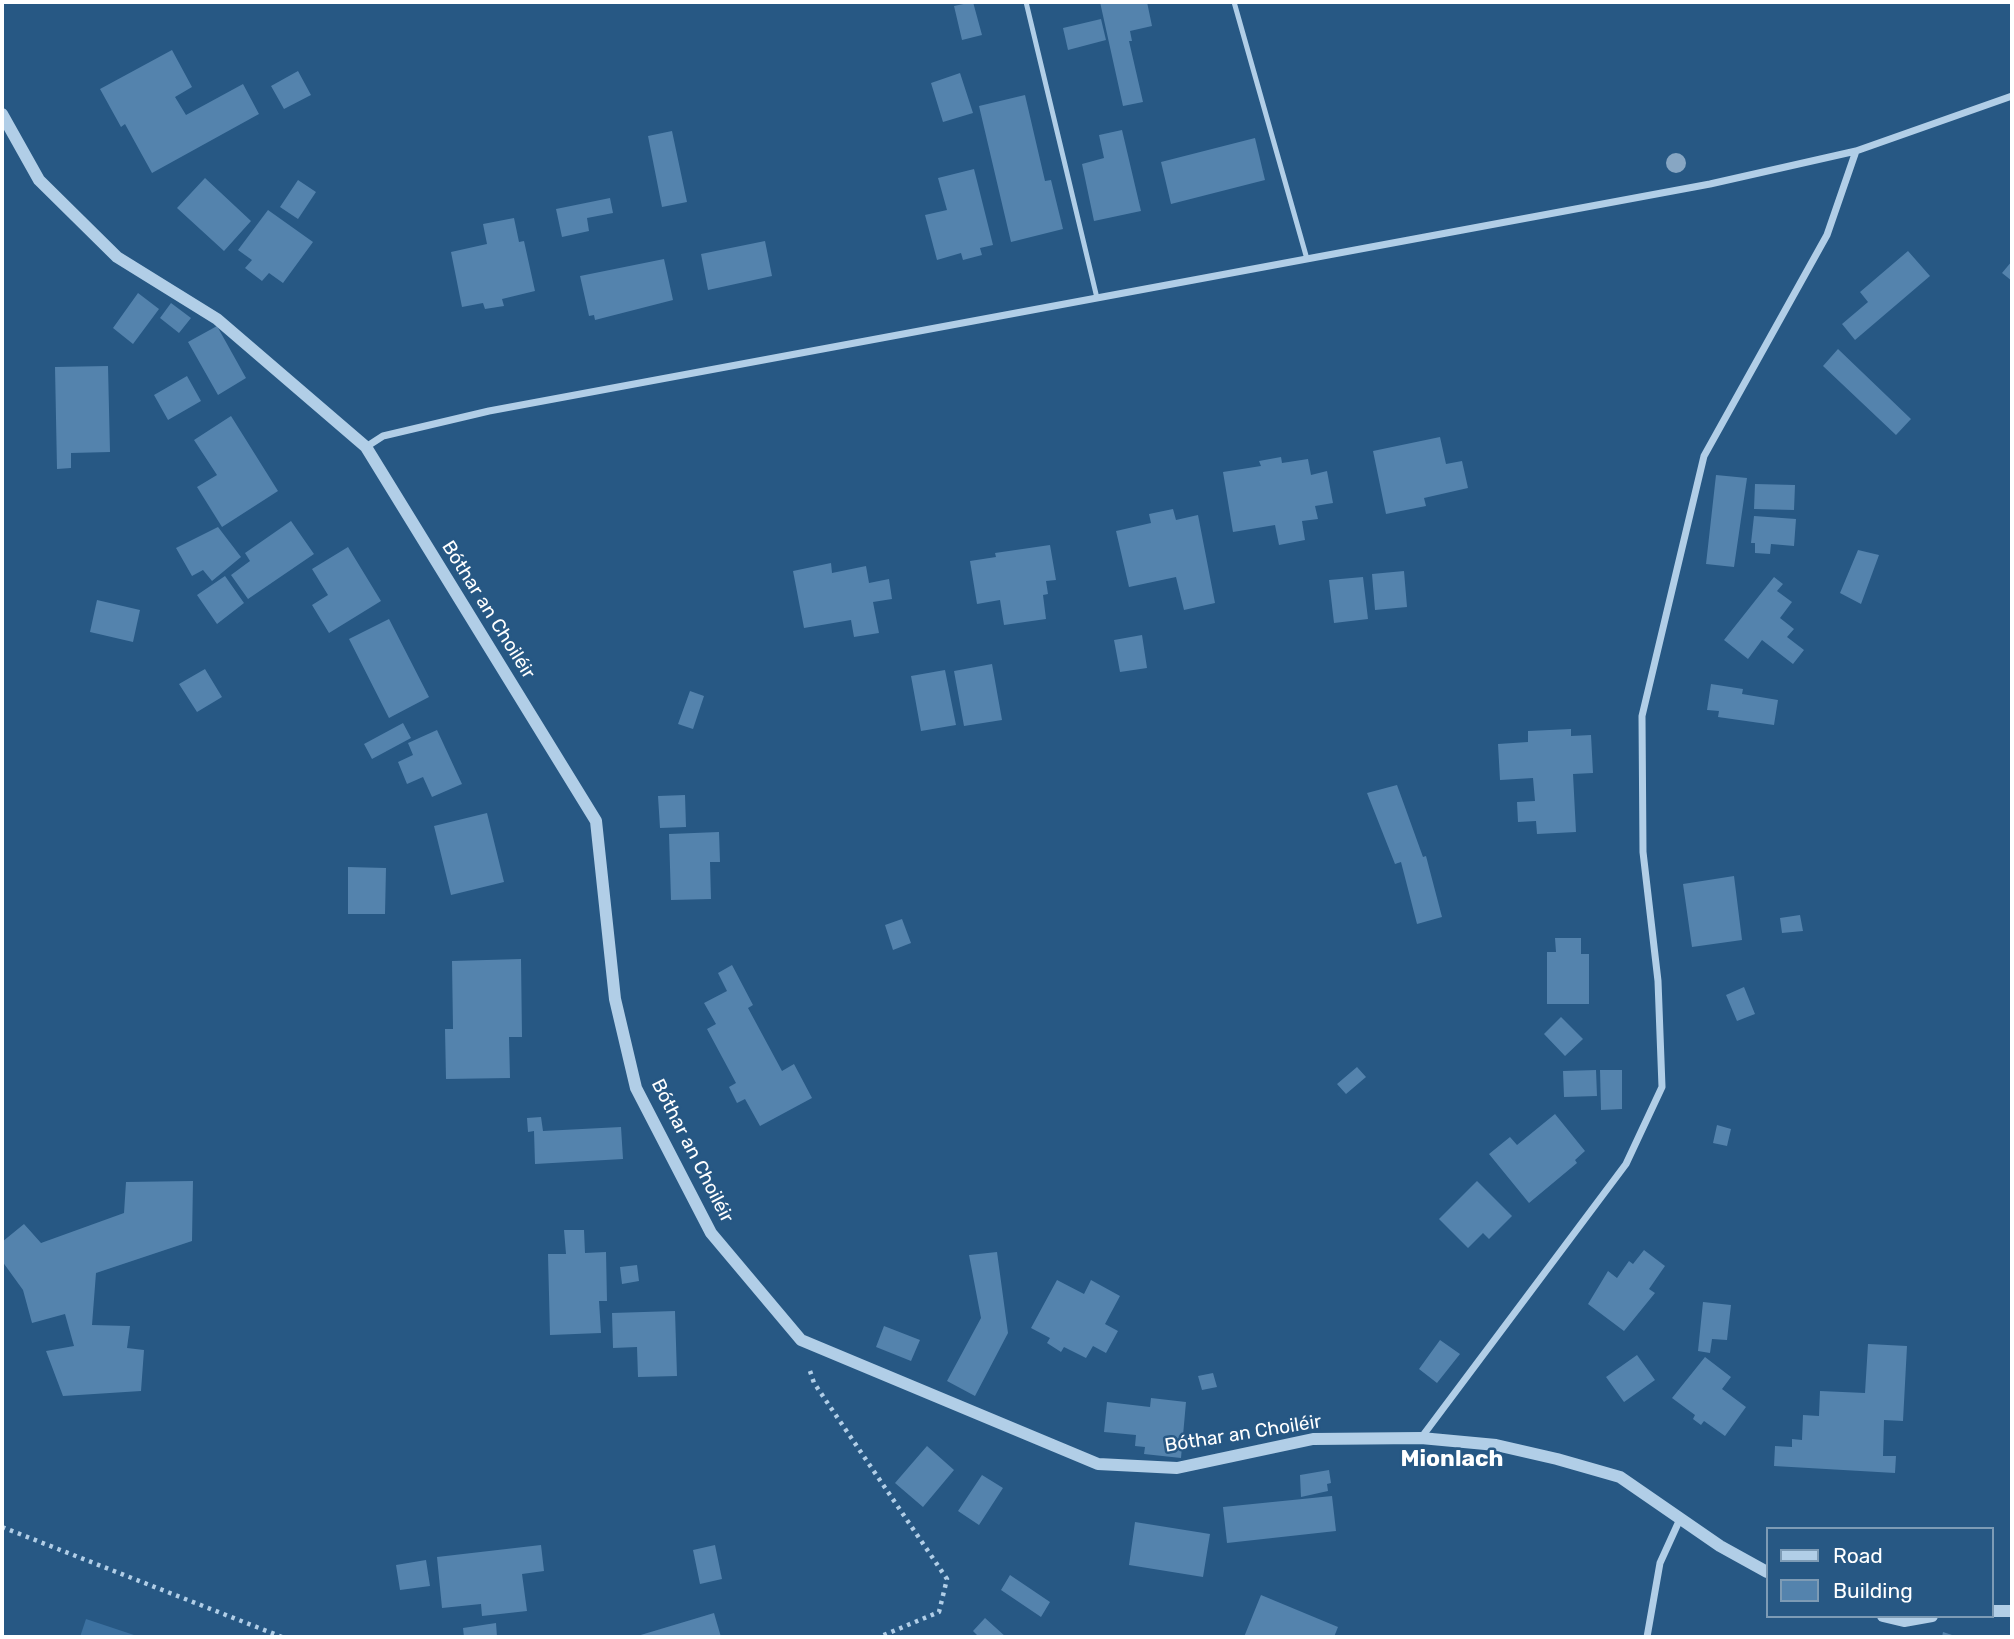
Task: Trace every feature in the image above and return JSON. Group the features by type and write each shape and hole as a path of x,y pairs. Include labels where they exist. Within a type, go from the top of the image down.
{"street":[{"path":"366,447 383,436 489,411 1710,184 1856,151 2012,96"},
{"name":"Bóthar an Choiléir","path":"2,114 39,180 117,257 217,319 366,447 596,821 615,999 636,1088 710,1233 801,1340 1098,1464 1177,1468 1313,1439 1421,1438 1496,1446 1620,1477 1720,1546 1766,1571"},
{"path":"1421,1438 1626,1164 1662,1087 1658,981 1643,852 1642,716 1704,456 1827,235 1856,151"},
{"path":"1647,1637 1660,1563 1680,1519"},
{"path":"1993,1611 2012,1611"},
{"path":"1891,1618 1904,1621 1920,1618"}],"lane":[{"path":"1026,2 1097,298"},
{"path":"1234,2 1307,259"}],"path":[{"path":"801,1340 814,1383 947,1579 939,1612 879,1637"},
{"path":"2,1527 282,1637"}],"shaded area":[{"path":"86,1619 140,1637 80,1637"}],"building":[{"path":"973,2 982,35 962,40 954,6"},
{"path":"1100,2 1147,2 1152,26 1130,31 1132,41 1129,41 1143,102 1123,106"},
{"path":"1101,19 1106,40 1068,50 1063,28"},
{"path":"172,50 192,87 175,97 186,115 243,84 259,114 152,173 125,124 121,127 100,89"},
{"path":"298,71 311,95 284,109 271,86"},
{"path":"960,73 973,113 943,122 931,83"},
{"path":"1025,95 1045,181 1051,180 1063,229 1011,242 979,106"},
{"path":"1122,130 1141,211 1094,221 1082,164 1104,158 1099,135"},
{"path":"672,131 687,202 662,207 648,136"},
{"path":"1255,138 1265,180 1171,204 1161,162"},
{"path":"974,169 993,245 980,248 982,255 963,260 961,253 937,260 925,215 947,210 938,178"},
{"path":"205,178 251,221 224,251 177,208"},
{"path":"298,180 316,192 298,219 280,207"},
{"path":"610,198 613,213 587,218 589,231 562,237 556,209"},
{"path":"268,210 313,242 283,283 269,273 262,281 245,268 252,260 238,250"},
{"path":"514,218 519,242 524,241 535,291 502,299 504,306 485,309 483,303 462,307 451,252 487,244 483,224"},
{"path":"765,241 772,276 708,290 701,254"},
{"path":"1908,251 1930,276 1855,340 1842,324 1868,302 1860,292"},
{"path":"664,259 673,300 595,320 594,315 589,316 580,276"},
{"path":"2012,261 2012,281 2002,273"},
{"path":"138,293 159,309 133,344 113,328"},
{"path":"171,303 191,318 179,333 160,318"},
{"path":"217,326 246,378 218,395 188,342"},
{"path":"1838,349 1911,419 1896,435 1823,366"},
{"path":"108,366 110,452 71,453 71,468 57,469 55,367"},
{"path":"187,376 201,401 168,420 154,395"},
{"path":"231,416 278,491 222,527 197,487 217,475 194,440"},
{"path":"1440,437 1446,464 1462,461 1468,488 1424,498 1426,506 1386,514 1373,451"},
{"path":"1281,457 1282,463 1308,459 1311,475 1327,471 1333,503 1315,506 1318,519 1302,521 1305,540 1279,545 1275,525 1233,532 1223,472 1261,466 1259,461"},
{"path":"1716,475 1747,478 1734,567 1706,564"},
{"path":"1755,484 1795,485 1794,510 1754,509"},
{"path":"1173,509 1176,520 1198,515 1215,603 1184,610 1176,577 1129,587 1116,531 1151,523 1149,514"},
{"path":"1754,516 1796,519 1794,546 1771,544 1770,554 1755,553 1755,543 1751,543"},
{"path":"291,521 314,554 248,599 231,575 250,561 245,553"},
{"path":"218,527 241,557 212,581 203,570 192,576 176,548"},
{"path":"1050,545 1056,580 1046,581 1048,594 1043,595 1046,619 1004,625 1000,600 977,604 970,561 996,557 995,553"},
{"path":"348,547 381,601 329,633 312,605 328,595 312,569"},
{"path":"1858,550 1879,555 1861,604 1840,593"},
{"path":"831,563 832,573 866,566 869,583 889,579 892,599 873,602 879,633 854,637 851,620 804,628 793,571"},
{"path":"1404,571 1407,607 1375,610 1372,574"},
{"path":"225,576 244,603 217,624 197,595"},
{"path":"1363,577 1368,619 1334,623 1329,580"},
{"path":"1774,577 1783,584 1777,591 1792,602 1780,618 1794,629 1787,637 1804,650 1793,664 1762,640 1748,659 1724,640"},
{"path":"97,600 140,610 133,642 90,632"},
{"path":"389,619 429,697 389,718 349,639"},
{"path":"1142,635 1147,668 1120,672 1114,640"},
{"path":"992,664 1002,720 964,726 954,671"},
{"path":"205,669 222,697 197,712 179,684"},
{"path":"945,670 956,725 921,731 911,676"},
{"path":"1711,684 1743,689 1742,694 1778,700 1774,725 1718,717 1719,711 1707,710"},
{"path":"690,691 704,696 693,729 678,724"},
{"path":"403,723 411,738 372,759 364,744"},
{"path":"1571,729 1571,736 1591,735 1593,773 1573,774 1576,832 1537,834 1536,821 1518,822 1517,802 1535,801 1533,778 1500,780 1498,744 1528,742 1528,731"},
{"path":"437,730 462,784 432,797 423,777 407,784 398,762 413,755 408,743"},
{"path":"1397,785 1423,857 1426,856 1442,917 1417,924 1401,862 1395,864 1367,793"},
{"path":"685,795 686,827 660,828 658,796"},
{"path":"487,813 504,882 451,895 434,826"},
{"path":"719,832 720,862 710,862 711,899 671,900 669,834"},
{"path":"348,867 386,868 385,914 348,914"},
{"path":"1734,876 1742,940 1692,947 1683,884"},
{"path":"1800,915 1803,931 1782,933 1780,918"},
{"path":"902,919 911,943 893,950 885,925"},
{"path":"1555,938 1581,938 1581,954 1589,954 1589,1004 1547,1004 1547,952 1556,952"},
{"path":"521,959 522,1037 509,1037 510,1078 446,1079 445,1029 453,1029 452,961"},
{"path":"732,965 753,1005 748,1008 782,1071 794,1064 812,1098 760,1126 745,1099 737,1103 729,1087 736,1083 707,1029 716,1024 704,1003 727,991 718,973"},
{"path":"1744,987 1755,1014 1737,1021 1726,995"},
{"path":"1561,1017 1583,1039 1565,1056 1544,1034"},
{"path":"1357,1067 1366,1077 1346,1094 1337,1084"},
{"path":"1596,1070 1597,1096 1564,1097 1563,1071"},
{"path":"1600,1070 1622,1070 1622,1109 1601,1110"},
{"path":"1555,1114 1585,1151 1575,1160 1577,1163 1529,1203 1489,1154 1510,1137 1517,1145"},
{"path":"541,1117 543,1131 621,1127 623,1159 535,1164 534,1131 528,1132 527,1118"},
{"path":"1717,1125 1731,1129 1727,1146 1713,1143"},
{"path":"193,1181 192,1241 96,1273 92,1325 130,1326 127,1348 144,1350 141,1391 63,1396 46,1351 74,1346 65,1314 32,1323 23,1290 2,1261 2,1242 24,1224 41,1243 124,1213 126,1182"},
{"path":"1477,1181 1512,1216 1489,1239 1483,1233 1468,1248 1439,1219"},
{"path":"564,1230 584,1230 585,1253 606,1252 607,1301 599,1301 601,1333 550,1335 548,1254 566,1254"},
{"path":"1644,1250 1665,1266 1649,1289 1655,1293 1624,1331 1588,1304 1608,1271 1617,1278 1629,1261 1633,1264"},
{"path":"997,1252 1008,1333 975,1396 947,1381 981,1318 969,1255"},
{"path":"637,1265 639,1281 622,1284 620,1267"},
{"path":"1057,1280 1084,1294 1091,1280 1120,1296 1105,1324 1118,1331 1106,1353 1093,1346 1086,1358 1064,1347 1061,1352 1047,1343 1050,1338 1031,1328"},
{"path":"1703,1302 1731,1305 1727,1340 1712,1339 1710,1353 1698,1351"},
{"path":"675,1311 677,1376 638,1377 637,1347 613,1348 612,1313"},
{"path":"884,1326 920,1340 911,1361 876,1347"},
{"path":"1440,1340 1460,1354 1437,1383 1419,1369"},
{"path":"1868,1344 1907,1346 1903,1421 1884,1420 1883,1456 1896,1456 1895,1473 1774,1466 1775,1446 1792,1447 1792,1439 1802,1440 1803,1415 1819,1416 1820,1391 1865,1393"},
{"path":"1637,1355 1655,1380 1624,1402 1606,1377"},
{"path":"1705,1357 1731,1377 1722,1389 1746,1407 1725,1436 1704,1421 1701,1425 1693,1419 1695,1415 1672,1398"},
{"path":"1213,1373 1217,1387 1202,1390 1198,1376"},
{"path":"1151,1398 1186,1402 1181,1458 1144,1454 1145,1447 1135,1446 1136,1435 1104,1432 1107,1402 1150,1407"},
{"path":"927,1446 954,1470 923,1507 895,1483"},
{"path":"1329,1470 1331,1483 1327,1484 1328,1491 1301,1497 1300,1475"},
{"path":"982,1475 1003,1488 979,1525 958,1511"},
{"path":"1332,1496 1336,1531 1227,1543 1223,1507"},
{"path":"1135,1522 1210,1534 1203,1577 1129,1565"},
{"path":"541,1545 544,1571 522,1574 527,1611 482,1616 481,1604 442,1608 437,1557"},
{"path":"715,1545 722,1579 700,1584 693,1550"},
{"path":"426,1560 430,1586 400,1590 396,1565"},
{"path":"1010,1575 1050,1602 1041,1617 1001,1590"},
{"path":"1261,1595 1338,1627 1334,1637 1244,1637"},
{"path":"714,1613 721,1637 634,1637"},
{"path":"985,1618 1006,1637 979,1637 973,1631"},
{"path":"496,1623 497,1637 464,1637 463,1628"},
{"path":"1943,1632 1958,1637 1942,1637"}],"district":[{"name":"Mionlach","path":"1452,1459"}]}
